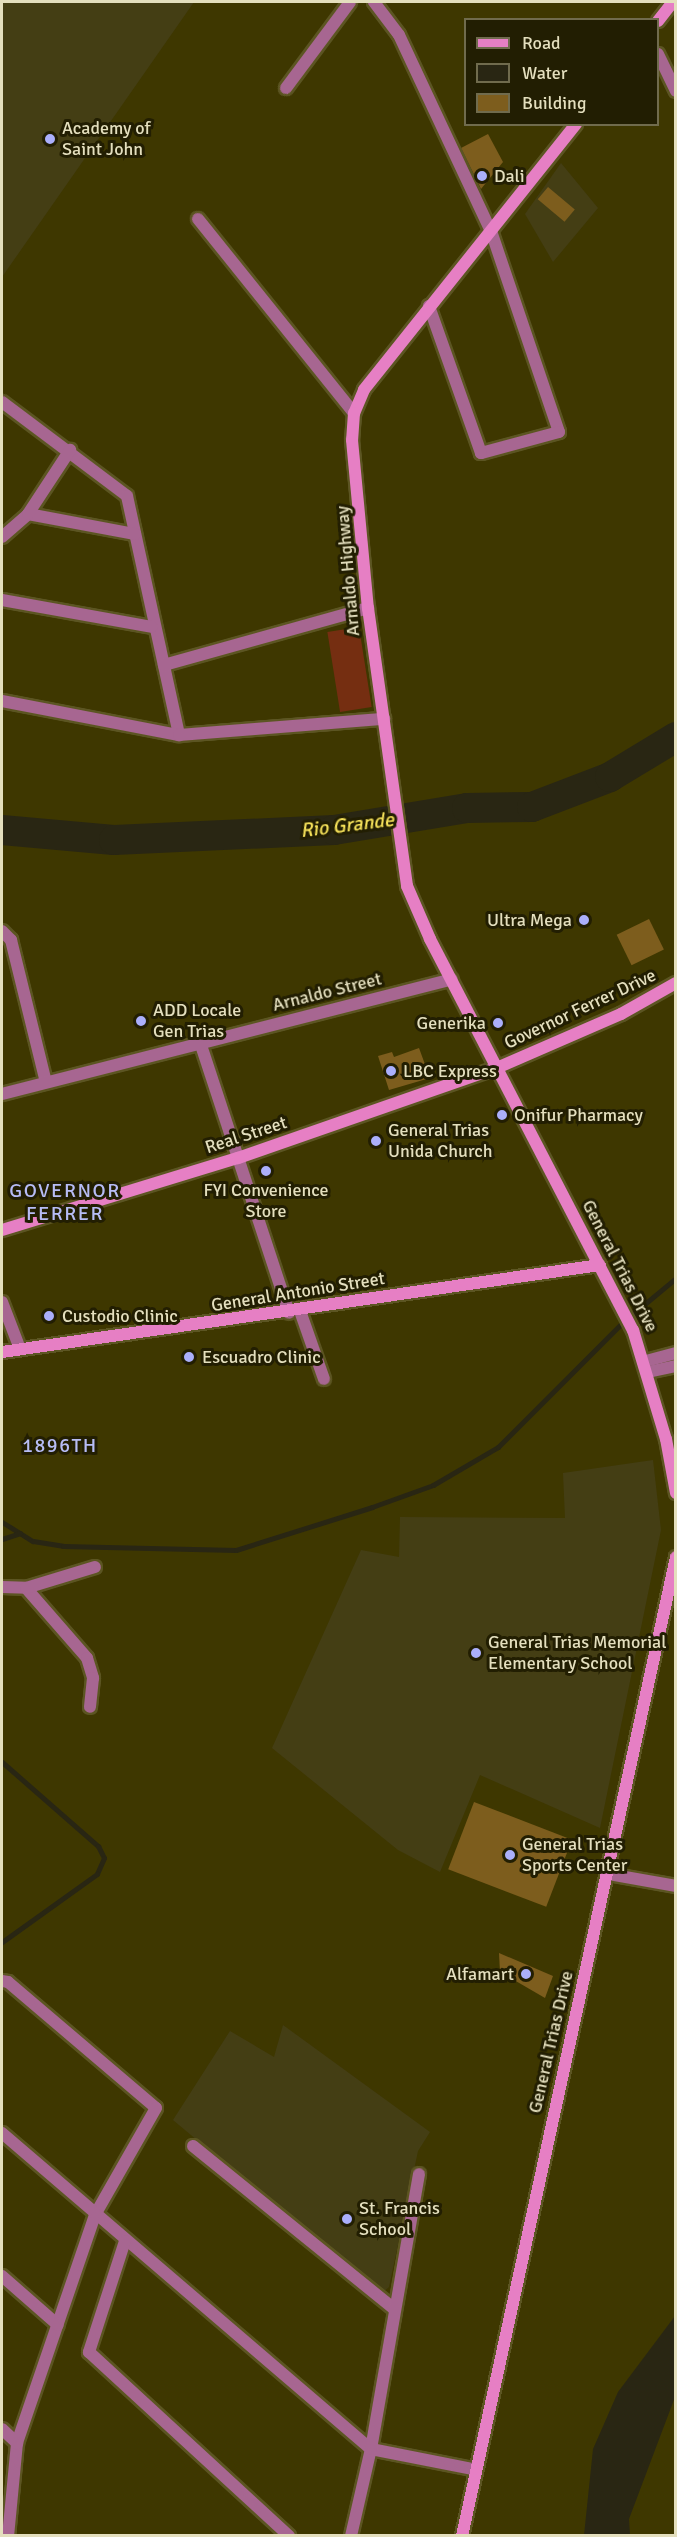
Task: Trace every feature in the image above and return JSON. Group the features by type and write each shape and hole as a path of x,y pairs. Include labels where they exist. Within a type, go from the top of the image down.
{"main road":[{"path":"659,19 673,2"},
{"name":"Arnaldo Highway","path":"499,1067 452,979 407,886 368,608 352,440 354,413 364,390 574,126"},
{"name":"Governor Ferrer Drive","path":"499,1067 621,1014 675,984"},
{"name":"Real Street","path":"2,1230 238,1158 499,1067"},
{"name":"General Trias Drive","path":"499,1067 633,1330 647,1367 675,1493"},
{"name":"General Antonio Street","path":"2,1352 294,1312 600,1265"},
{"name":"General Trias Drive","path":"462,2535 473,2469 608,1874 675,1557"}],"street":[{"path":"286,88 350,2"},
{"path":"374,2 399,35 491,231 559,432 481,453 429,306"},
{"path":"659,58 675,91"},
{"path":"198,219 354,413"},
{"path":"2,402 70,450 127,496 152,627 164,664 179,735"},
{"path":"2,537 28,514 70,450"},
{"path":"28,514 135,534"},
{"path":"2,600 152,627"},
{"path":"164,664 368,608"},
{"path":"2,701 179,735 384,719"},
{"path":"2,931 11,940 46,1083"},
{"name":"Arnaldo Street","path":"2,1094 452,979"},
{"path":"200,1042 238,1158 294,1312 324,1379"},
{"path":"2,1302 20,1349"},
{"path":"647,1367 675,1353"},
{"path":"647,1367 675,1366"},
{"path":"2,1587 26,1587 95,1567"},
{"path":"26,1587 92,1667 90,1707"},
{"path":"608,1874 675,1886"},
{"path":"2,1981 8,1982 156,2108 95,2215 17,2443 8,2535"},
{"path":"2,2133 125,2241 371,2449 473,2469"},
{"path":"193,2146 394,2309"},
{"path":"351,2535 371,2449 419,2174"},
{"path":"125,2241 89,2352 289,2535"},
{"path":"2,2276 58,2325"},
{"path":"2,2429 17,2443"}],"shaded area":[{"name":"Academy of Saint John","path":"2,2 194,2 2,277"},
{"path":"561,163 598,208 553,262 525,214"},
{"path":"359,627 372,707 340,712 327,632"},
{"name":"General Trias Memorial Elementary School","path":"653,1460 661,1530 600,1828 480,1775 440,1872 398,1850 272,1748 361,1550 399,1557 400,1517 565,1518 563,1473"},
{"name":"St. Francis School","path":"283,2025 430,2132 418,2151 389,2287 381,2294 173,2120 230,2031 274,2057"}],"water":[{"path":"675,2316 675,2397 629,2519 630,2535 584,2535 593,2449 618,2392"}],"building":[{"name":"Dali","path":"488,134 503,162 481,189 461,148"},
{"path":"548,187 575,209 565,222 538,199"},
{"path":"649,919 664,950 632,965 617,935"},
{"path":"419,1048 430,1078 389,1090 378,1056 392,1052 394,1057"},
{"name":"General Trias Sports Center","path":"474,1802 572,1840 546,1907 448,1869"},
{"name":"Alfamart","path":"499,1953 553,1976 545,1998 500,1972"}],"waterway":[{"name":"Rio Grande","path":"2,830 114,840 334,830 467,808 532,807 610,777 676,737"},
{"path":"2,1522 33,1541 63,1546 236,1550 433,1485 498,1447 623,1322 676,1278"},
{"path":"2,1539 20,1533"},
{"path":"2,1762 98,1846 104,1858 97,1874 2,1942"}],"place":[{"name":"Academy of Saint John","path":"50,139"},
{"name":"Dali","path":"482,176"},
{"name":"Ultra Mega","path":"584,920"},
{"name":"ADD Locale Gen Trias","path":"141,1021"},
{"name":"Generika","path":"498,1023"},
{"name":"LBC Express","path":"391,1071"},
{"name":"Onifur Pharmacy","path":"502,1115"},
{"name":"General Trias Unida Church","path":"376,1141"},
{"name":"FYI Convenience Store","path":"266,1171"},
{"name":"Custodio Clinic","path":"49,1316"},
{"name":"Escuadro Clinic","path":"189,1357"},
{"name":"General Trias Memorial Elementary School","path":"476,1653"},
{"name":"General Trias Sports Center","path":"510,1855"},
{"name":"Alfamart","path":"526,1974"},
{"name":"St. Francis School","path":"347,2219"}],"district":[{"name":"GOVERNOR FERRER","path":"65,1202"},
{"name":"1896TH","path":"60,1445"}]}
